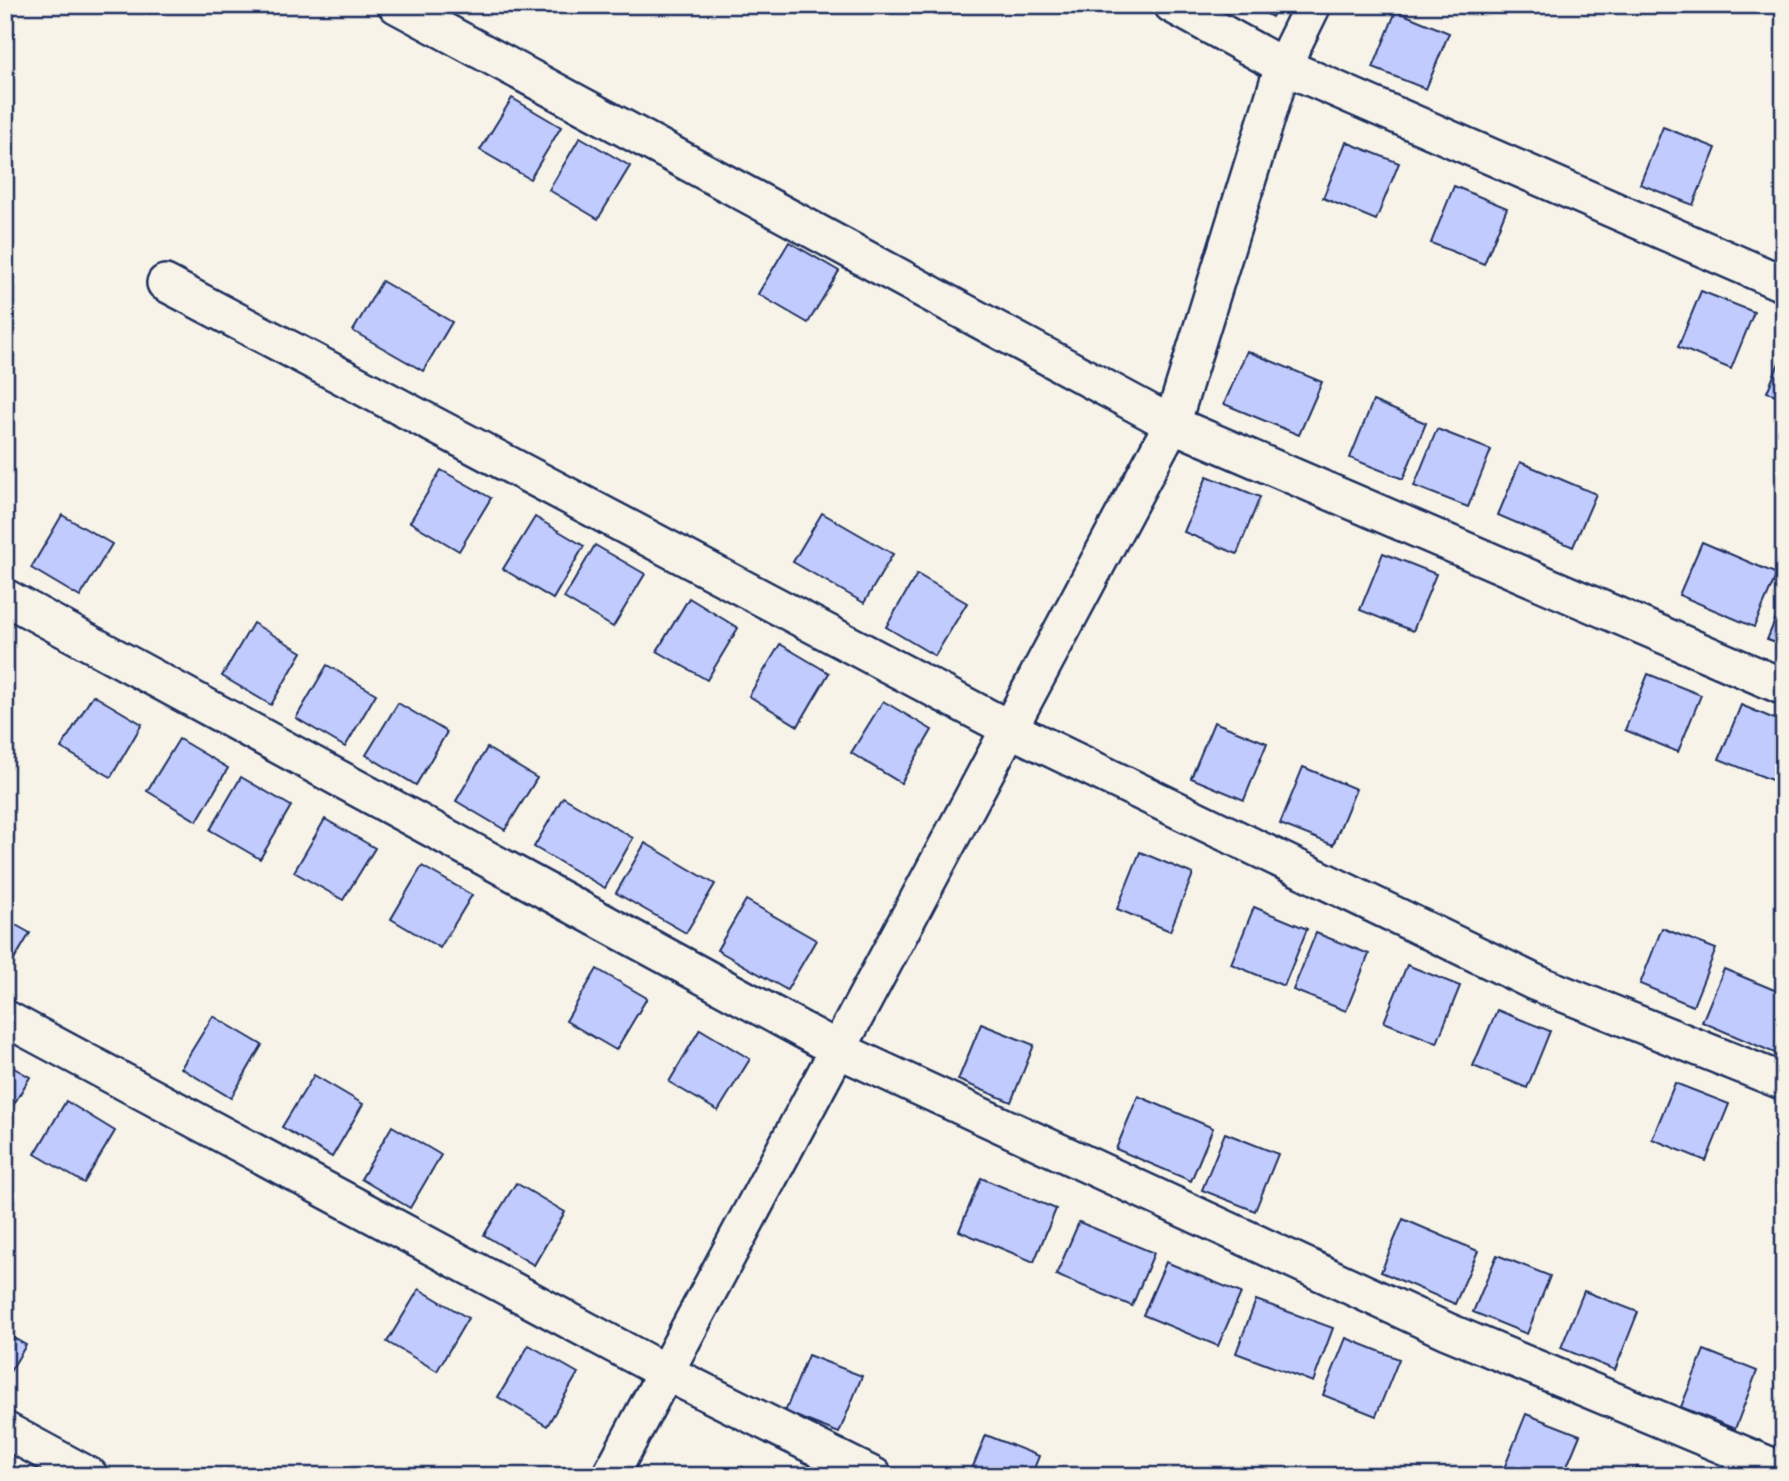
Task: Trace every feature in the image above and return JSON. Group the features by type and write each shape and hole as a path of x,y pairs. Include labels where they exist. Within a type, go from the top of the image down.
{"street":[{"path":"396,5 1172,424 1784,687"},
{"path":"1172,5 1283,66 1784,284"},
{"path":"610,1476 1172,424 1283,66 1313,5"},
{"path":"164,283 1010,729 1534,982 1784,1082"},
{"path":"5,597 839,1051 1447,1331 1784,1471"},
{"path":"5,1018 665,1372 874,1476"},
{"path":"5,1430 90,1476"}],"building":[{"path":"1250,5 1278,5 1272,17"},
{"path":"1396,11 1449,33 1426,89 1373,68"},
{"path":"512,98 561,127 530,179 480,150"},
{"path":"1663,127 1716,148 1693,205 1640,184"},
{"path":"580,137 630,166 598,219 549,190"},
{"path":"1346,142 1399,163 1376,220 1323,198"},
{"path":"1454,186 1507,208 1484,264 1431,243"},
{"path":"789,242 839,271 808,323 758,294"},
{"path":"382,281 452,322 423,371 353,331"},
{"path":"1701,291 1754,312 1731,369 1678,347"},
{"path":"1247,351 1322,382 1299,435 1224,404"},
{"path":"1784,351 1784,398 1767,392"},
{"path":"1373,401 1426,423 1403,479 1350,458"},
{"path":"1437,429 1491,450 1468,507 1414,486"},
{"path":"1520,462 1596,494 1573,547 1498,515"},
{"path":"441,470 491,498 459,551 410,522"},
{"path":"1207,476 1260,497 1237,554 1184,532"},
{"path":"822,513 893,554 864,603 793,562"},
{"path":"62,515 112,544 80,597 31,568"},
{"path":"535,517 584,546 553,599 503,569"},
{"path":"1702,542 1777,574 1754,627 1679,595"},
{"path":"595,545 645,574 613,627 564,598"},
{"path":"1383,553 1436,574 1413,631 1360,610"},
{"path":"917,574 967,603 935,656 886,627"},
{"path":"689,598 738,628 707,680 657,651"},
{"path":"1784,598 1784,646 1767,640"},
{"path":"253,623 302,652 271,705 222,676"},
{"path":"780,644 829,673 798,726 749,696"},
{"path":"327,665 376,694 345,747 296,718"},
{"path":"1648,674 1701,695 1678,752 1625,730"},
{"path":"93,695 142,724 111,777 61,748"},
{"path":"883,701 932,730 901,783 851,753"},
{"path":"398,703 447,732 416,785 366,755"},
{"path":"1741,705 1784,723 1784,785 1719,759"},
{"path":"1214,722 1267,743 1244,800 1191,778"},
{"path":"179,739 228,768 197,821 147,791"},
{"path":"487,748 537,778 505,830 456,801"},
{"path":"1303,767 1356,789 1333,845 1280,824"},
{"path":"241,777 291,806 260,859 210,830"},
{"path":"563,797 633,838 605,888 534,847"},
{"path":"325,819 375,848 343,900 294,872"},
{"path":"645,843 715,884 686,933 616,893"},
{"path":"1140,852 1193,874 1170,931 1117,909"},
{"path":"422,866 472,895 440,948 391,919"},
{"path":"746,900 816,940 787,990 717,950"},
{"path":"1254,907 1307,929 1284,986 1231,964"},
{"path":"5,919 30,933 5,975"},
{"path":"1662,928 1716,949 1693,1006 1640,984"},
{"path":"1316,933 1369,954 1346,1011 1293,990"},
{"path":"1407,965 1460,986 1437,1043 1384,1022"},
{"path":"597,969 647,998 616,1050 566,1021"},
{"path":"1724,969 1784,994 1784,1038 1777,1054 1702,1022"},
{"path":"1497,1010 1550,1031 1527,1088 1473,1066"},
{"path":"213,1016 262,1045 231,1098 181,1068"},
{"path":"981,1024 1034,1045 1011,1102 958,1080"},
{"path":"700,1029 750,1059 718,1111 669,1082"},
{"path":"5,1063 30,1077 5,1119"},
{"path":"314,1075 363,1104 332,1157 282,1127"},
{"path":"1675,1083 1729,1104 1706,1161 1652,1139"},
{"path":"1138,1096 1213,1128 1191,1181 1116,1149"},
{"path":"66,1101 115,1131 84,1183 35,1154"},
{"path":"392,1126 441,1155 410,1208 361,1179"},
{"path":"1225,1133 1278,1154 1255,1211 1202,1190"},
{"path":"981,1178 1056,1209 1034,1262 959,1231"},
{"path":"516,1183 565,1212 534,1265 484,1235"},
{"path":"1403,1219 1478,1251 1455,1304 1381,1272"},
{"path":"1079,1222 1154,1253 1132,1306 1056,1275"},
{"path":"1497,1255 1550,1276 1527,1334 1473,1312"},
{"path":"1166,1262 1241,1293 1218,1346 1143,1315"},
{"path":"419,1289 468,1318 437,1371 387,1342"},
{"path":"1584,1291 1638,1312 1615,1370 1561,1348"},
{"path":"1256,1300 1333,1328 1313,1382 1236,1353"},
{"path":"5,1333 26,1345 5,1380"},
{"path":"1346,1338 1399,1359 1376,1416 1323,1395"},
{"path":"529,1345 578,1373 547,1426 498,1397"},
{"path":"1704,1350 1757,1371 1735,1429 1681,1407"},
{"path":"808,1355 862,1376 839,1433 785,1412"},
{"path":"1526,1414 1580,1435 1563,1476 1516,1476 1503,1471"},
{"path":"986,1435 1039,1456 1031,1476 969,1476"},
{"path":"742,1467 765,1476 738,1476"},
{"path":"1637,1467 1659,1476 1633,1476"}]}
